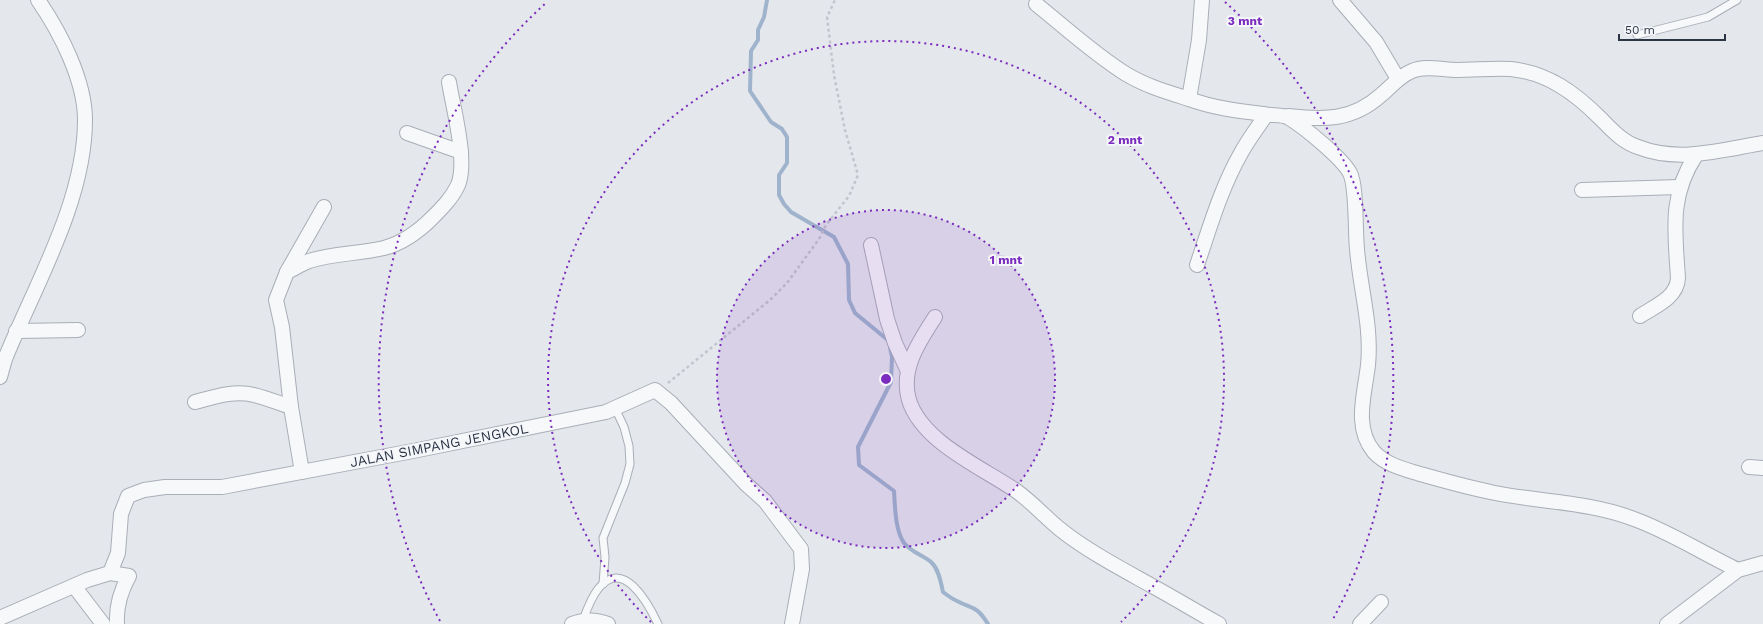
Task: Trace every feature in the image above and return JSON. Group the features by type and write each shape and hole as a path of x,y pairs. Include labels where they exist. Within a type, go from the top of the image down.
{"street":[{"path":"0,377 5,359 74,195 81,165 85,119 82,95 66,45 38,0"},
{"path":"1189,99 1199,40 1202,0"},
{"path":"1340,0 1376,42 1398,79"},
{"path":"1036,4 1126,74 1162,90 1207,105 1266,115 1323,119 1338,117 1355,112 1381,96 1398,79 1412,70 1424,68 1456,70 1496,68 1528,72 1570,91 1618,136 1630,144 1655,152 1696,155 1763,143"},
{"path":"287,272 316,260 332,256 366,252 395,244 420,230 448,202 459,183 461,171 461,152 449,82"},
{"path":"1197,265 1232,170 1241,152 1266,115"},
{"path":"1287,116 1335,156 1348,170 1351,176 1357,252 1369,339 1368,364 1361,408 1362,421 1369,444 1374,451 1388,462 1398,467 1452,484 1496,493 1609,511 1634,518 1738,570"},
{"path":"407,132 461,152"},
{"path":"1640,316 1670,296 1676,289 1678,278 1676,223 1679,187 1686,169 1696,155"},
{"path":"1582,190 1679,187"},
{"path":"302,472 291,406 282,327 276,300 287,272 324,207"},
{"path":"871,245 890,332 907,369 907,390 914,411 932,434 943,443 1026,498 1061,530 1095,553 1219,624"},
{"path":"907,369 921,339 935,316"},
{"path":"16,332 78,330"},
{"path":"655,390 671,403 746,484 765,501 801,549 802,569 792,624"},
{"name":"JALAN SIMPANG JENGKOL","path":"110,573 118,553 121,514 128,496 144,490 165,487 222,487 302,472 606,412 655,390"},
{"path":"195,402 226,394 245,393 291,406"},
{"path":"1667,624 1738,570 1763,563"},
{"path":"0,618 74,586 110,573 129,576 120,593 116,612 117,624"},
{"path":"74,586 104,624"},
{"path":"1360,624 1381,602"},
{"path":"578,622 593,620 608,624"}],"lane":[{"path":"1637,34 1708,17 1737,0"},
{"path":"603,584 603,538 626,483 630,464 629,446 624,427 615,408"},
{"path":"578,622 603,584 616,578 631,583 645,601 658,624"}],"path":[{"path":"655,390 666,385 770,300 787,283 819,239 826,225 849,196 858,175 845,130 834,75 827,18 835,0"}],"waterway":[{"path":"767,0 764,17 758,30 758,40 751,51 750,91 771,122 782,129 787,137 787,163 779,175 779,195 791,212 834,237 848,264 849,300 855,313 889,341"},
{"path":"890,347 892,357 891,382 858,447 859,465 894,491 896,518 901,538 907,546 932,563 936,569 943,592 953,599 977,611 988,624"}]}
